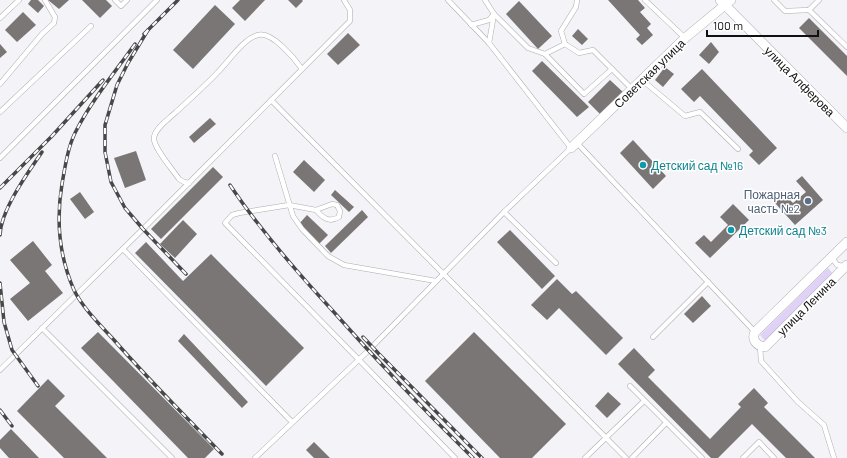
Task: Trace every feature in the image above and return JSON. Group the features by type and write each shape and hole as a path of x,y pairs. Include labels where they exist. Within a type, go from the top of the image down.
{"street":[{"name":"Советская улица","path":"574,146 685,38 725,2"},
{"name":"улица Алферова","path":"725,2 847,128"},
{"path":"762,346 755,343 755,332 847,242"},
{"name":"улица Ленина","path":"762,346 846,265"}],"lane":[{"path":"0,18 19,0"},
{"path":"0,84 42,34 54,23 55,17 44,0"},
{"path":"115,0 121,6 127,0"},
{"path":"0,158 157,0"},
{"path":"0,370 350,21 350,10 344,0"},
{"path":"448,0 488,43 574,146 755,332"},
{"path":"485,0 494,14 528,48 545,54 584,94 612,69"},
{"path":"577,0 576,7 561,31 565,44 579,53 593,50 632,89"},
{"path":"645,0 685,38"},
{"path":"774,0 785,11 809,10 819,0"},
{"path":"809,10 847,47"},
{"path":"471,25 489,20 494,14"},
{"path":"488,43 494,14"},
{"path":"0,112 91,26"},
{"path":"189,183 179,179 154,144 155,135 164,123 214,76 247,41 258,35 266,35 276,42 292,56 302,69"},
{"path":"545,54 565,44"},
{"path":"642,80 685,116 700,112 738,149"},
{"path":"271,100 626,458"},
{"path":"255,458 359,358 504,212 574,146"},
{"path":"275,156 293,216 302,229 328,256 344,265 436,281"},
{"path":"316,210 322,217 328,220 335,220 339,217 340,211 337,205 332,204 316,210 290,205 239,213 232,215 225,223 456,458"},
{"path":"504,212 556,263"},
{"path":"122,249 292,422"},
{"path":"834,255 832,259 837,265 846,265"},
{"path":"653,337 708,282"},
{"path":"42,328 172,458"},
{"path":"762,346 761,361 798,402 824,425 834,458"},
{"path":"630,386 702,458"},
{"path":"585,458 644,401"},
{"path":"632,458 666,423"},
{"path":"743,458 759,442 774,458"}],"shaded area":[{"path":"828,268 833,274 765,341 760,335"}],"building":[{"path":"31,0 38,0 44,6 38,13 28,4"},
{"path":"48,0 69,0 59,9"},
{"path":"82,0 106,0 112,6 100,18"},
{"path":"240,0 265,0 245,21 232,8"},
{"path":"288,0 302,0 303,1 296,8"},
{"path":"608,0 638,0 645,8 640,12 651,24 647,28 653,35 642,45 636,39 640,35"},
{"path":"519,1 552,36 538,49 506,14"},
{"path":"215,5 235,24 193,69 173,50"},
{"path":"23,12 36,25 17,42 5,30"},
{"path":"809,18 847,56 847,76 799,28"},
{"path":"578,29 588,39 582,45 572,36"},
{"path":"348,33 360,45 338,65 327,54"},
{"path":"711,42 719,52 709,64 699,55"},
{"path":"0,44 7,52 0,58"},
{"path":"542,61 589,107 577,117 532,71"},
{"path":"665,67 674,74 663,87 655,80"},
{"path":"702,69 777,148 759,165 749,155 753,151 700,96 694,102 681,89"},
{"path":"610,80 624,93 601,115 588,102"},
{"path":"210,118 216,124 194,143 189,137"},
{"name":"Детский сад №16","path":"633,140 666,176 653,189 620,153"},
{"path":"136,151 146,180 125,188 114,158"},
{"path":"304,160 325,180 314,192 293,172"},
{"path":"213,167 223,177 161,239 151,229"},
{"name":"Пожарная часть №2","path":"802,176 823,200 795,225 775,203 784,194 793,203 806,192 796,181"},
{"path":"335,190 354,207 349,212 331,195"},
{"path":"80,192 94,212 85,219 70,199"},
{"name":"Детский сад №3","path":"733,204 749,220 710,258 695,243 704,235 711,242 728,225 720,217"},
{"path":"362,210 368,217 331,253 325,246"},
{"path":"307,215 328,235 319,244 299,224"},
{"path":"183,220 197,234 175,258 160,244"},
{"path":"510,230 555,276 542,289 497,242"},
{"path":"33,241 52,265 45,271 63,293 28,321 10,299 30,283 10,260"},
{"path":"146,242 183,281 211,254 304,348 266,386 135,253"},
{"path":"557,279 572,294 576,291 623,338 606,355 559,308 547,320 531,305"},
{"path":"702,296 711,306 693,323 684,314"},
{"path":"98,332 214,449 205,458 188,458 81,348"},
{"path":"474,332 566,424 532,458 500,458 425,381"},
{"path":"184,334 248,402 242,408 178,341"},
{"path":"634,348 655,370 648,377 710,439 741,407 738,404 754,388 768,403 764,407 815,458 786,458 752,424 718,458 711,458 618,364"},
{"path":"48,379 65,396 55,406 107,458 64,458 17,411"},
{"path":"608,392 621,404 607,418 595,406"},
{"path":"11,429 39,458 9,458 0,448 0,440"},
{"path":"314,442 330,458 314,458 306,450"}],"railway":[{"path":"144,34 178,0"},
{"path":"148,30 128,63 117,85 105,125 105,152 111,182 125,208 186,274"},
{"path":"135,44 89,108 71,143 60,197 59,224 62,251 74,290 87,310 153,383 222,454"},
{"path":"0,188 52,136 103,80"},
{"path":"0,235 5,214 10,203 42,152"},
{"path":"230,185 266,234 305,280 383,367 473,458"},
{"path":"0,283 4,322 12,350 38,386"},
{"path":"363,337 482,458"},
{"path":"0,410 12,426"}],"place":[{"name":"Детский сад №16","path":"643,165"},
{"name":"Пожарная часть №2","path":"808,201"},
{"name":"Детский сад №3","path":"731,230"}]}
